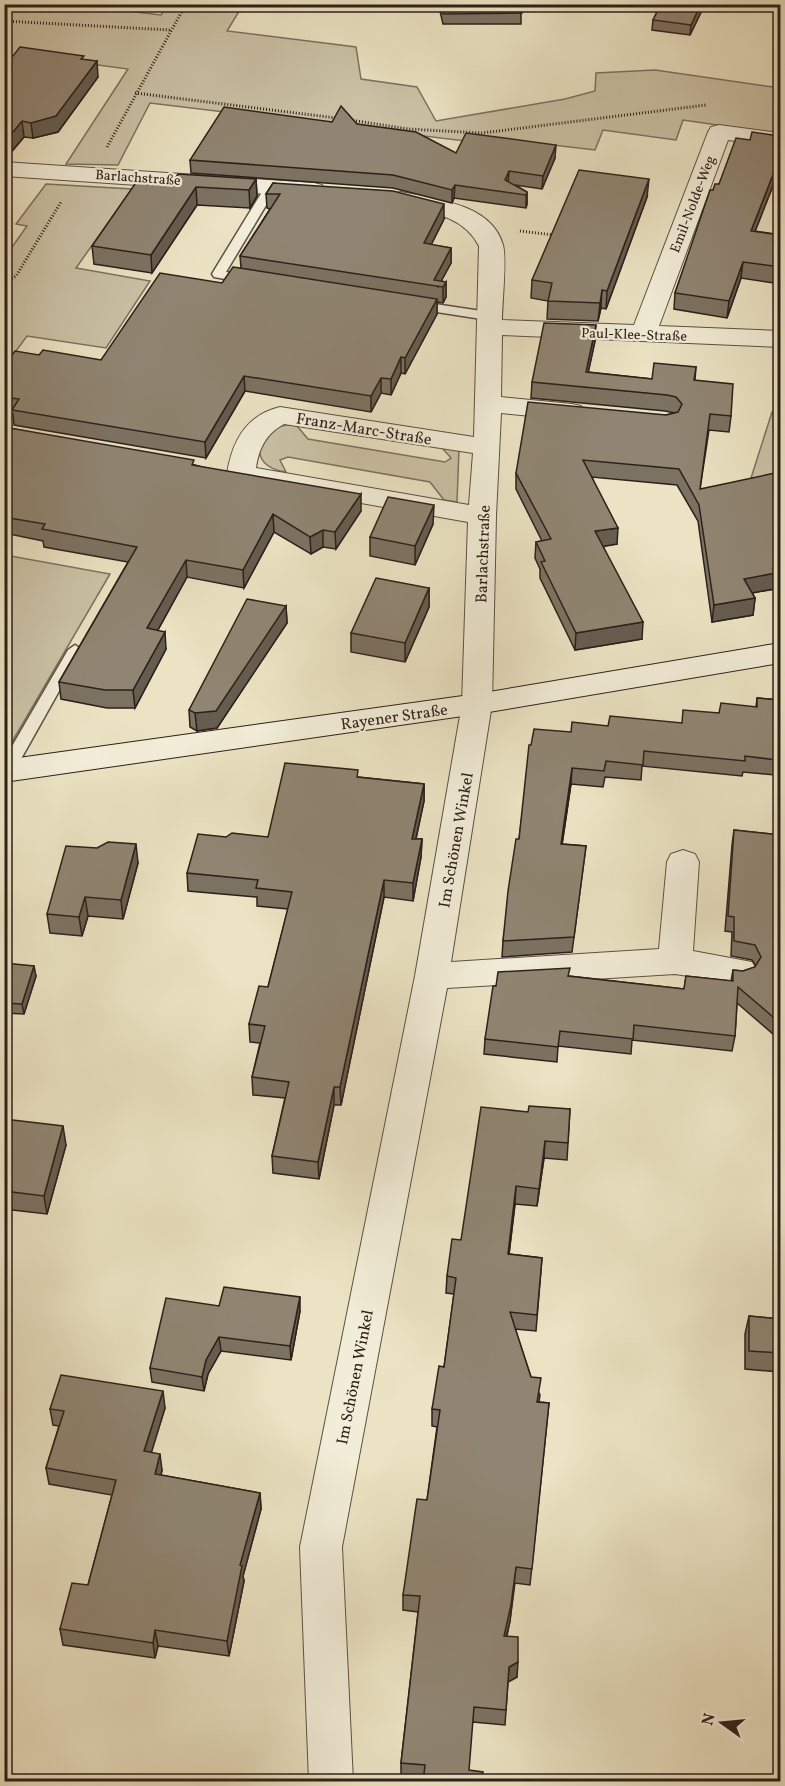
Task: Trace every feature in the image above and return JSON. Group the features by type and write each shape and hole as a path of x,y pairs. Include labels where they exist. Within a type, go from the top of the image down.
{"street":[{"name":"Emil-Nolde-Weg","path":"643,334 719,132 780,140"},
{"name":"Barlachstraße","path":"4,169 341,192"},
{"path":"373,195 443,208 460,214 477,225"},
{"name":"Barlachstraße","path":"477,225 487,234 491,246 487,447 482,516 477,704"},
{"name":"Paul-Klee-Straße","path":"488,322 643,334 780,339"},
{"path":"488,404 594,414"},
{"name":"Franz-Marc-Straße","path":"482,516 230,473 259,427 280,416 487,447"},
{"name":"Rayener Straße","path":"5,771 477,704 780,654"},
{"name":"Im Schönen Winkel","path":"331,1782 321,1547 432,976 477,704"},
{"path":"675,961 684,862"},
{"path":"432,976 675,961 740,971"}],"lane":[{"path":"265,282 218,274 271,187"},
{"path":"406,303 488,322"},
{"name":"Rayener Straße","path":"5,771 75,651"}],"path":[{"path":"4,283 16,276 85,173 135,93 186,4"},
{"path":"4,21 170,30"},
{"path":"135,93 234,104 408,129 470,133 518,131 711,105"},
{"path":"477,225 558,236"}],"shaded area":[{"path":"5,5 75,5 161,15 168,5 243,5 227,31 356,47 361,79 417,87 436,121 565,99 595,91 596,73 655,70 780,88 780,134 683,120 676,140 603,130 595,150 494,138 490,144 150,103 118,165 66,164 128,69 24,55 5,63"},
{"path":"46,184 132,189 76,268 150,281 106,348 27,336 5,366 5,257 27,226 16,224"},
{"path":"772,412 780,413 780,488 751,478"},
{"path":"292,424 297,426 308,439 445,462 451,458 443,449 448,447 459,449 457,502 444,500 430,482 288,457 280,460 286,472 273,468 264,462 260,455 260,447 270,432"},
{"path":"4,555 110,574 5,754"}],"building":[{"path":"441,4 520,4 522,13 443,14"},
{"path":"661,4 701,4 691,25 653,20"},
{"path":"20,47 84,56 81,59 97,61 56,116 31,123 22,121 4,143 4,54 13,56"},
{"path":"341,106 357,124 416,132 456,153 466,133 556,145 543,176 509,171 505,180 527,192 526,195 455,185 452,190 393,175 190,160 224,107 332,122"},
{"path":"752,132 780,136 780,168 776,167 751,231 780,235 780,267 743,262 729,301 675,293 710,190 713,190 715,184 719,184 736,138 750,140"},
{"path":"579,170 649,179 607,291 602,290 600,303 548,301 552,283 532,280"},
{"path":"178,174 256,179 249,190 196,187 151,255 92,246 137,181 172,183"},
{"path":"273,183 393,191 444,204 424,243 451,248 434,280 446,282 443,287 240,256 280,194 266,194"},
{"path":"233,267 437,299 405,358 401,357 391,379 381,378 371,396 244,376 205,442 12,410 19,399 4,397 4,366 15,351 39,355 43,350 101,360 160,273 222,283"},
{"path":"544,323 596,325 586,372 652,379 654,363 696,367 694,380 733,384 731,416 710,414 700,489 780,472 780,568 773,569 776,573 744,579 755,598 714,605 699,505 679,469 583,460 618,528 595,531 643,622 576,633 541,562 545,561 536,542 551,539 516,473 528,402 666,415 678,412 682,404 676,397 667,395 532,382"},
{"path":"4,427 194,460 192,465 361,494 335,532 323,530 310,537 273,514 243,570 186,560 147,628 165,632 133,690 105,690 59,682 137,547 42,529 45,524 4,517"},
{"path":"388,497 434,505 415,546 370,537"},
{"path":"376,578 429,588 405,643 351,633"},
{"path":"247,599 286,606 216,711 195,713 189,710"},
{"path":"757,698 780,700 780,757 777,760 745,756 745,761 644,751 643,765 606,761 604,771 572,768 561,844 586,846 574,937 503,941 516,839 519,839 529,745 531,745 534,729 571,732 572,722 608,726 610,716 682,723 683,710 719,713 721,703 757,707"},
{"path":"285,763 358,770 357,777 424,784 412,839 422,839 413,883 384,880 340,1087 334,1087 318,1162 272,1156 289,1082 252,1077 265,1026 249,1024 259,986 268,987 292,892 256,888 258,880 187,873 198,834 226,837 232,833 268,837"},
{"path":"734,830 780,835 780,1023 738,987 735,1036 634,1025 633,1039 560,1031 558,1047 485,1039 493,986 496,986 498,972 570,968 568,976 684,989 686,976 733,981 733,970 743,971 755,967 761,957 755,945 734,941 734,917 728,916"},
{"path":"108,842 136,844 121,900 85,897 79,917 47,914 66,846 97,848"},
{"path":"4,963 34,966 22,1004 4,1003"},
{"path":"529,1106 570,1109 568,1143 545,1141 539,1189 516,1186 508,1254 542,1258 537,1315 510,1312 531,1377 541,1378 537,1402 549,1403 532,1569 516,1567 504,1636 518,1637 518,1662 509,1667 506,1710 474,1707 469,1770 483,1772 482,1782 423,1782 425,1765 401,1763 420,1596 403,1595 417,1499 427,1500 440,1410 432,1409 439,1366 444,1367 456,1278 447,1276 452,1239 461,1240 481,1107 528,1112"},
{"path":"4,1119 63,1126 44,1196 4,1191"},
{"path":"224,1287 300,1297 290,1346 219,1337 206,1360 202,1377 150,1368 166,1298 219,1306"},
{"path":"749,1316 780,1319 780,1353 749,1351"},
{"path":"61,1375 163,1391 144,1451 160,1454 155,1474 260,1493 240,1565 242,1566 227,1641 155,1630 153,1643 60,1629 72,1583 88,1585 116,1480 46,1468 64,1411 50,1409"},
{"path":"71,1777 103,1782 70,1782"}]}
